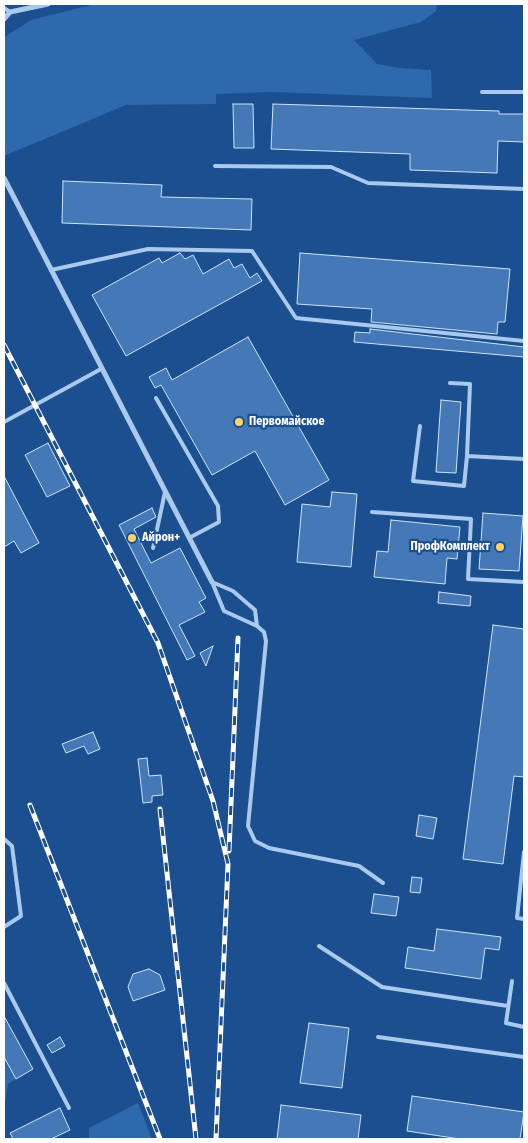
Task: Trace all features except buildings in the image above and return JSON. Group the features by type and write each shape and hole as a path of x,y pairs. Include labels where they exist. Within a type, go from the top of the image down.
{"street":[{"path":"4,19 10,12 44,4"},
{"path":"4,178 212,582"}],"lane":[{"path":"4,8 10,12 4,15"},
{"path":"482,92 524,92"},
{"path":"216,166 331,167 368,183 524,189"},
{"path":"51,270 148,249 252,251 296,318 524,341"},
{"path":"4,422 101,369"},
{"path":"420,426 413,481 464,486 470,384 450,383"},
{"path":"156,398 218,506 219,522 189,538"},
{"path":"467,456 524,459"},
{"path":"153,548 165,492"},
{"path":"372,512 471,520 468,579 524,582"},
{"path":"212,582 233,591 255,610 256,626"},
{"path":"212,582 224,611 256,626 264,632 266,641 248,826 255,841 269,848 359,866 383,883"},
{"path":"4,838 12,846 21,916 4,927"},
{"path":"524,852 517,918 524,919"},
{"path":"319,946 382,987 508,1006"},
{"path":"512,981 506,1023 524,1027"},
{"path":"4,983 69,1108"},
{"path":"378,1037 524,1057"}],"shaded area":[{"path":"95,4 437,4 436,11 421,22 354,40 377,64 431,70 432,98 271,92 216,94 216,104 126,105 4,156 4,41 6,36 31,20"},
{"path":"4,1057 16,1079 8,1084 4,1109"},
{"path":"138,1103 152,1139 89,1139 89,1128"}],"railway":[{"path":"4,345 158,643 213,801 228,864 216,1139"},
{"path":"229,851 238,638"},
{"path":"30,805 160,1139"},
{"path":"160,809 196,1139"}],"place":[{"name":"Первомайское","path":"239,422"},
{"name":"Айрон+","path":"132,538"},
{"name":"ПрофКомплект","path":"500,547"}]}
